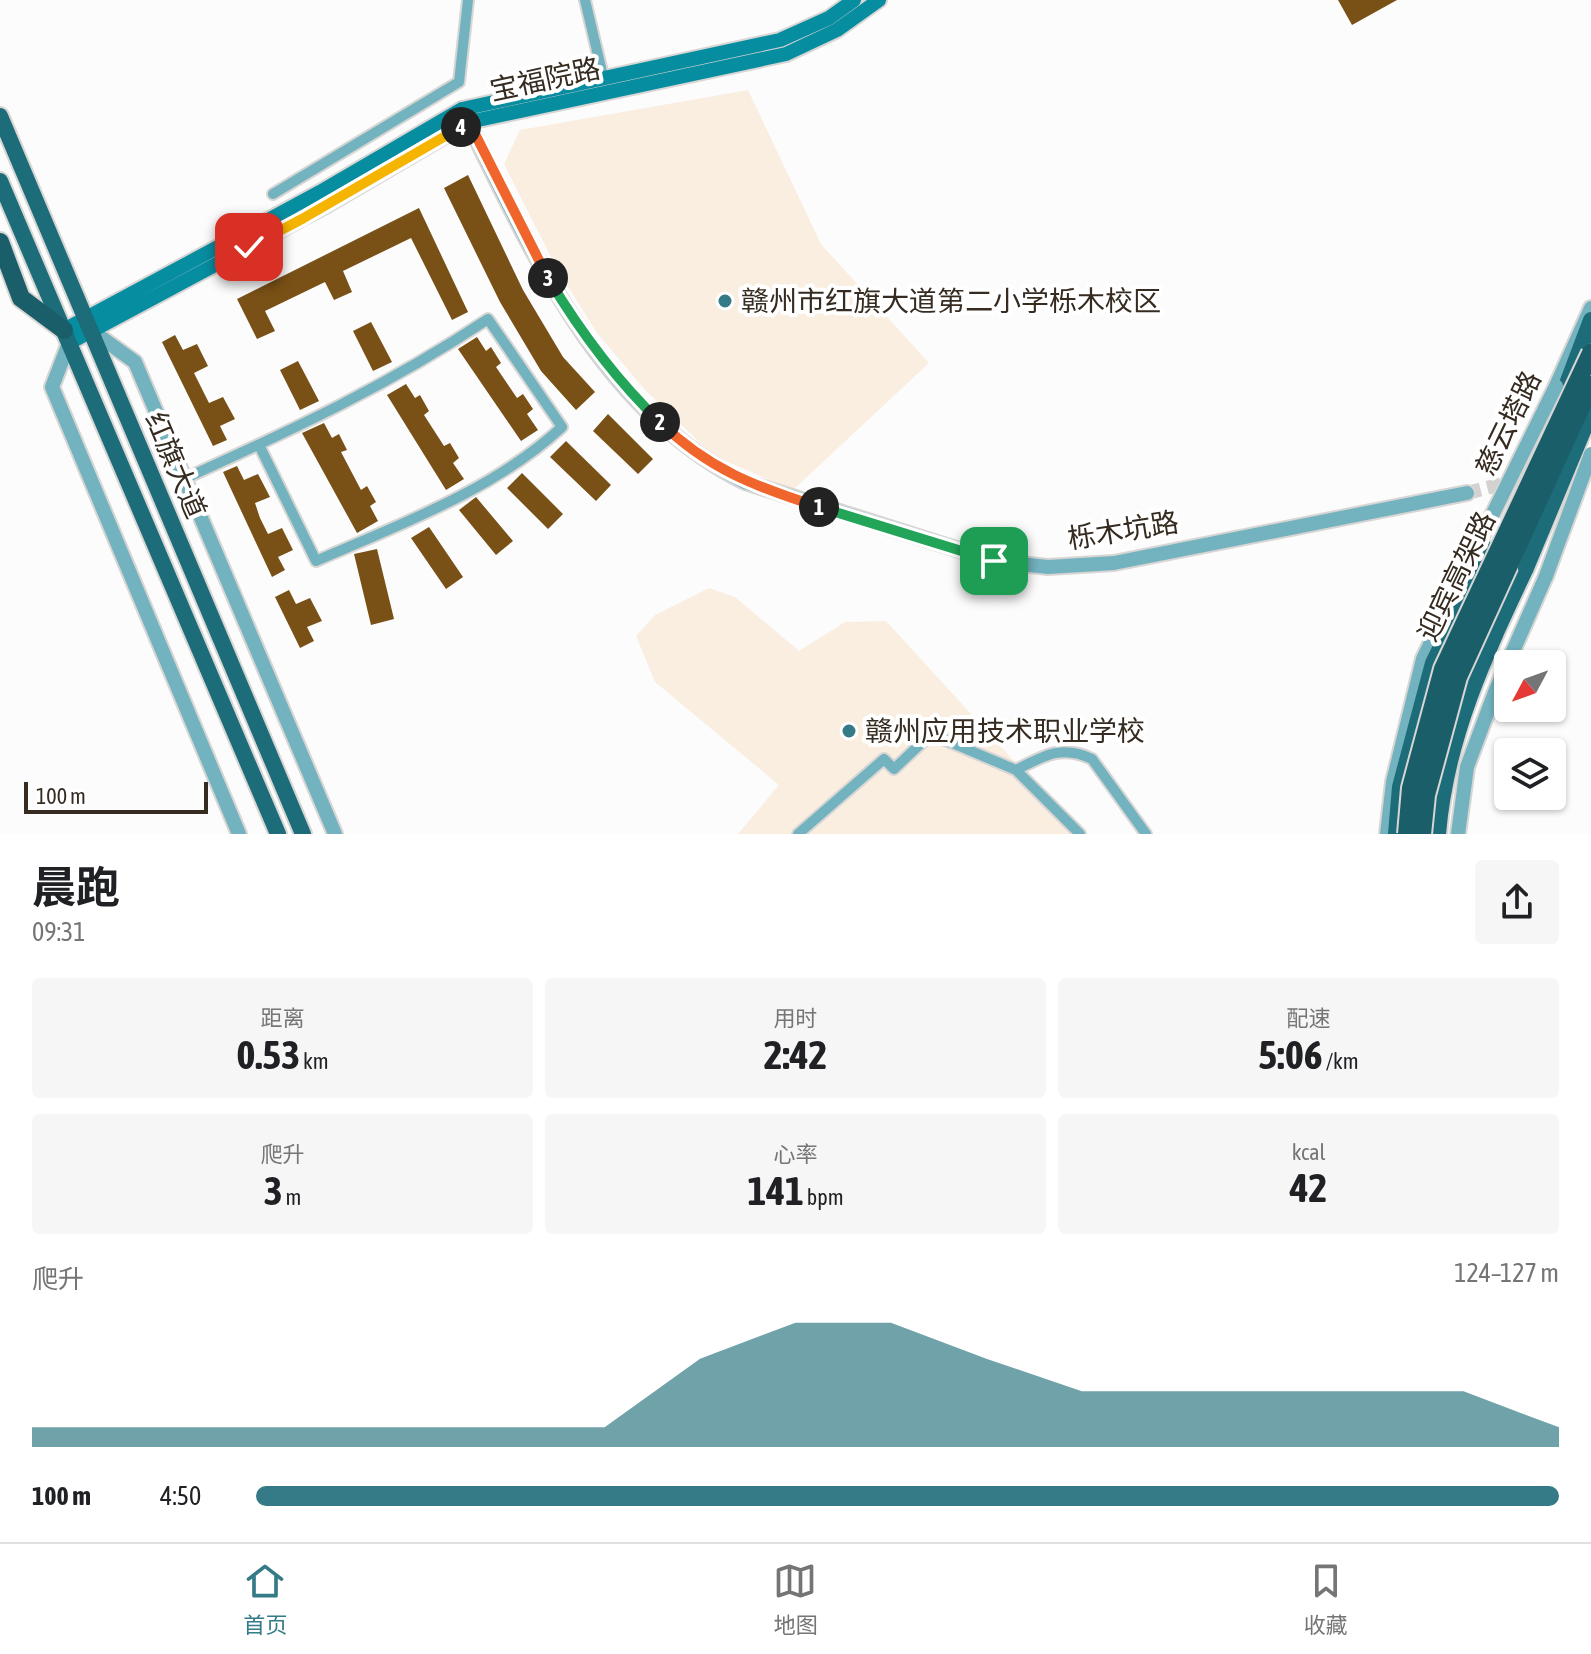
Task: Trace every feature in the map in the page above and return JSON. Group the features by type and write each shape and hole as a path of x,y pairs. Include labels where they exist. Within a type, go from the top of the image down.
{"highway":[{"path":"0,242 21,298 66,337"},
{"name":"迎宾高架路","path":"1407,834 1411,788 1443,669 1591,353"},
{"name":"迎宾高架路","path":"1422,834 1426,795 1458,677 1591,385"}],"main road":[{"name":"宝福院路","path":"66,337 327,205 466,116 780,40 829,18 854,0"},
{"name":"宝福院路","path":"605,84 786,54 837,30 879,0"},
{"name":"红旗大道","path":"0,116 303,834"},
{"name":"红旗大道","path":"0,181 278,834"},
{"name":"慈云塔路","path":"1396,834 1400,787 1433,663 1483,548 1591,320"},
{"path":"1438,834 1441,792 1471,685 1526,568 1591,412"}],"street":[{"path":"273,194 459,82 468,0"},
{"path":"585,0 605,84"},
{"name":"栎木坑路","path":"466,116 535,254 581,332 632,395 674,436 707,463 745,482 980,557 1048,567 1114,563 1248,533 1467,493"},
{"name":"慈云塔路","path":"1560,388 1591,308"},
{"path":"186,478 401,375 488,319 562,427 532,455 422,515 316,561 259,445"},
{"path":"90,324 135,362 335,834"},
{"path":"66,337 52,387 239,834"},
{"path":"1458,834 1467,767 1495,692 1546,576 1591,454"},
{"name":"慈云塔路","path":"1387,834 1393,782 1423,659 1483,548"},
{"path":"798,834 884,759 894,769 931,734 1016,770 1080,834"},
{"path":"1016,770 1062,750 1078,752 1092,759 1146,834"}],"shaded area":[{"name":"赣州市红旗大道第二小学栎木校区","path":"748,90 821,244 929,363 793,490 714,456 645,390 597,333 557,269 504,164 520,130"},
{"name":"赣州应用技术职业学校","path":"709,588 735,597 799,651 845,622 886,621 1006,752 1071,834 738,834 779,785 655,682 636,636 655,615"}],"building":[{"path":"1338,0 1397,0 1352,25"},
{"path":"468,175 523,290 563,357 595,392 576,410 541,371 500,302 444,188"},
{"path":"419,208 468,312 452,320 411,238 343,271 352,292 334,300 325,282 265,311 275,331 257,339 237,299"},
{"path":"371,322 392,362 373,371 353,331"},
{"path":"175,335 183,350 197,344 208,366 194,373 209,403 223,397 235,419 220,426 227,440 213,446 162,342"},
{"path":"477,337 486,351 491,347 501,363 496,367 517,398 523,394 533,409 527,414 538,430 521,441 458,349"},
{"path":"298,361 319,401 300,410 280,370"},
{"path":"406,384 415,398 420,395 429,411 424,415 444,446 450,443 459,458 453,463 464,479 446,490 387,395"},
{"path":"608,414 653,459 638,474 593,431"},
{"path":"324,423 332,438 339,434 347,450 341,452 361,490 367,486 376,502 370,506 378,521 357,533 302,433"},
{"path":"566,441 611,485 596,501 550,457"},
{"path":"237,466 244,480 258,474 270,497 255,503 260,518 268,534 282,528 293,550 278,557 285,570 272,577 223,472"},
{"path":"522,473 563,514 548,529 507,488"},
{"path":"476,497 513,541 496,555 459,510"},
{"path":"429,527 463,577 446,589 411,538"},
{"path":"377,549 394,619 371,625 354,554"},
{"path":"289,590 296,604 310,598 322,621 307,627 314,641 300,648 275,597"}],"tunnel":[{"path":"1467,493 1541,474"}],"place":[{"name":"赣州市红旗大道第二小学栎木校区","path":"725,301"},
{"name":"赣州应用技术职业学校","path":"849,731"}],"route":[{"path":"249,247 469,122 523,232 581,332 632,395 674,436 707,463 745,482 994,561"}]}
